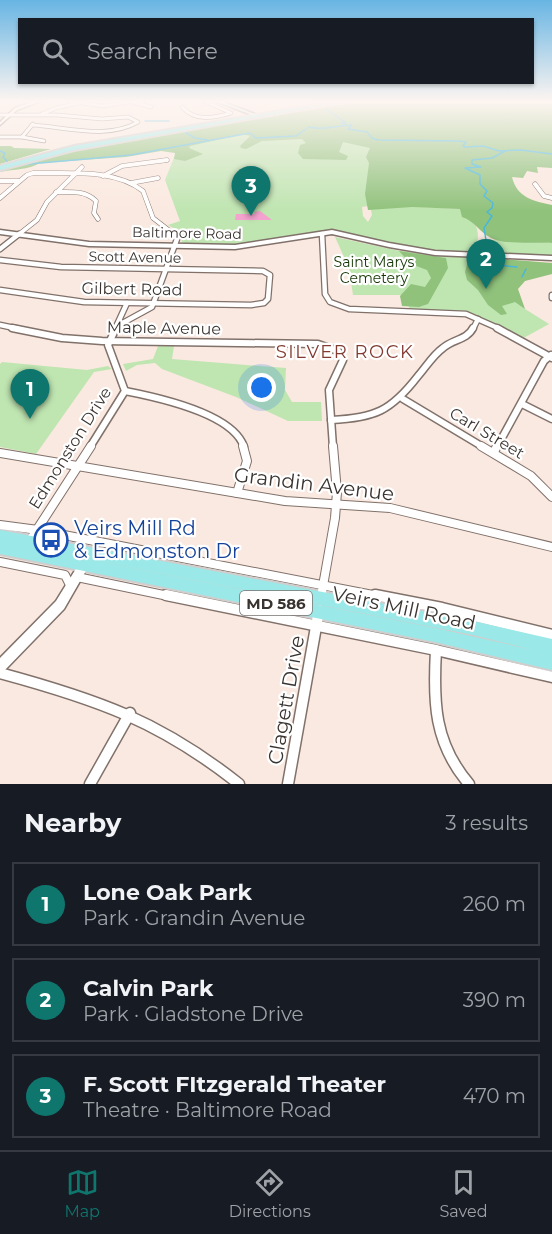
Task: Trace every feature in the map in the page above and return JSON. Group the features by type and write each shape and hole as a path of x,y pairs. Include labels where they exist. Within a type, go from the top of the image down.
{"main road":[{"path":"0,167 114,138"},
{"path":"0,167 74,148 130,138"},
{"name":"Veirs Mill Road","path":"0,536 29,541 81,571 473,628 552,648"},
{"name":"Veirs Mill Road","path":"0,548 29,541"},
{"name":"Veirs Mill Road","path":"319,605 552,662"}],"street":[{"path":"25,138 44,141"},
{"path":"102,176 122,166 167,160"},
{"path":"0,249 36,220 47,202 82,167"},
{"path":"0,198 29,174 102,176 131,183 145,193 154,220 175,235 174,245 154,303 146,312 119,325"},
{"path":"131,183 158,177"},
{"path":"0,181 19,182"},
{"path":"535,184 544,196 552,198"},
{"path":"56,192 83,194 94,198 96,203 93,213 98,219"},
{"name":"Baltimore Road","path":"0,232 89,244 245,246 322,233 342,234 435,253 552,258"},
{"path":"322,233 325,294 330,302 349,309 453,312 478,319 551,356 544,361 494,452"},
{"name":"Scott Avenue","path":"0,260 61,267 269,272 268,299 264,303"},
{"name":"Gilbert Road","path":"0,290 30,292 71,302 251,305 264,303"},
{"path":"111,341 127,303"},
{"path":"331,420 357,421 386,412 403,399 441,349 469,334 478,319"},
{"name":"Maple Avenue","path":"0,325 62,338 328,346"},
{"name":"Edmonston Drive","path":"29,541 125,391 109,348 111,341"},
{"name":"Clagett Drive","path":"288,784 336,503 329,390 343,360 339,351 328,346"},
{"path":"125,391 159,398 212,418 231,429 242,440 247,458 237,493"},
{"name":"Carl Street","path":"403,399 531,476 552,497"},
{"path":"522,404 552,419"},
{"name":"Grandin Avenue","path":"0,453 285,501 390,508 552,547"},
{"name":"Veirs Mill Road","path":"0,525 29,541 319,605 436,650 552,678"},
{"name":"Veirs Mill Road","path":"0,562 65,575 81,571"},
{"path":"0,667 44,625 60,605 81,571"},
{"name":"Veirs Mill Road","path":"319,605 442,608 552,636"},
{"path":"436,650 433,679 438,728 446,750 469,784"},
{"path":"0,673 67,690 130,713 164,730 209,758 239,784"},
{"path":"90,784 130,713"}],"green space":[{"path":"144,138 227,138 190,146 189,148 203,154 185,161 174,159 175,153 161,151 126,157 40,163 26,168 0,172 0,170 67,151"},
{"name":"Saint Marys Cemetery","path":"177,138 488,138 368,206 362,207 363,216 368,222 372,215 370,205 466,209 478,231 477,242 471,255 479,279 504,278 525,309 549,324 520,340 466,314 410,311 405,295 353,295 349,268 335,237 395,250 445,257 331,229 245,245 182,242 180,232 168,225 180,221 165,180 179,145"},
{"path":"248,138 552,138 552,168 537,167 538,173 527,171 523,178 512,177 514,184 522,194 533,200 552,205 552,243 496,240 462,217 460,209 412,207 368,210 365,194 369,163 366,157 370,148 343,142 339,152 348,156 346,160 303,159 298,153 300,145 306,143 302,139 262,141 246,149 240,146"},
{"path":"0,146 14,148 51,149 0,164"},
{"path":"490,240 552,243 552,256 495,254"},
{"path":"399,251 446,258 448,268 428,304 419,307 402,306 400,296 411,284 425,287 431,278 427,270 411,264"},
{"path":"500,259 552,263 552,274 525,281 518,289 525,309 515,302 502,306 507,314 501,315 488,305 478,290 467,280 465,272 468,261"},
{"path":"158,346 174,346 172,359 286,368 285,390 292,402 321,402 322,421 288,421 236,397 162,369 155,363 137,365 126,371 123,364 153,359"},
{"path":"2,362 87,370 108,366 112,369 94,372 36,454 0,447 0,364"}],"building":[{"path":"260,211 272,220 235,220 236,214 255,214 254,212"}],"waterway":[{"path":"194,138 208,140"},
{"path":"18,165 131,155 225,138"},
{"path":"256,138 264,138"},
{"path":"372,138 378,140 459,141 466,142 463,146 465,147 483,146 499,151 521,150 552,154"},
{"path":"0,151 5,153 3,157 7,161"},
{"path":"488,252 484,228 492,216 487,212 492,208 493,203 484,196 487,191 480,184 480,175 465,168 481,167 472,164 472,160 492,158 505,151"},
{"path":"485,259 484,264 517,267"},
{"path":"522,277 526,269"}],"place":[{"name":"F. Scott FItzgerald Theater","path":"251,216"},
{"name":"Calvin Park","path":"486,289"},
{"name":"Lone Oak Park","path":"30,419"},
{"name":"Veirs Mill Rd & Edmonston Dr","path":"51,540"}],"district":[{"name":"SILVER ROCK","path":"345,352"}]}
